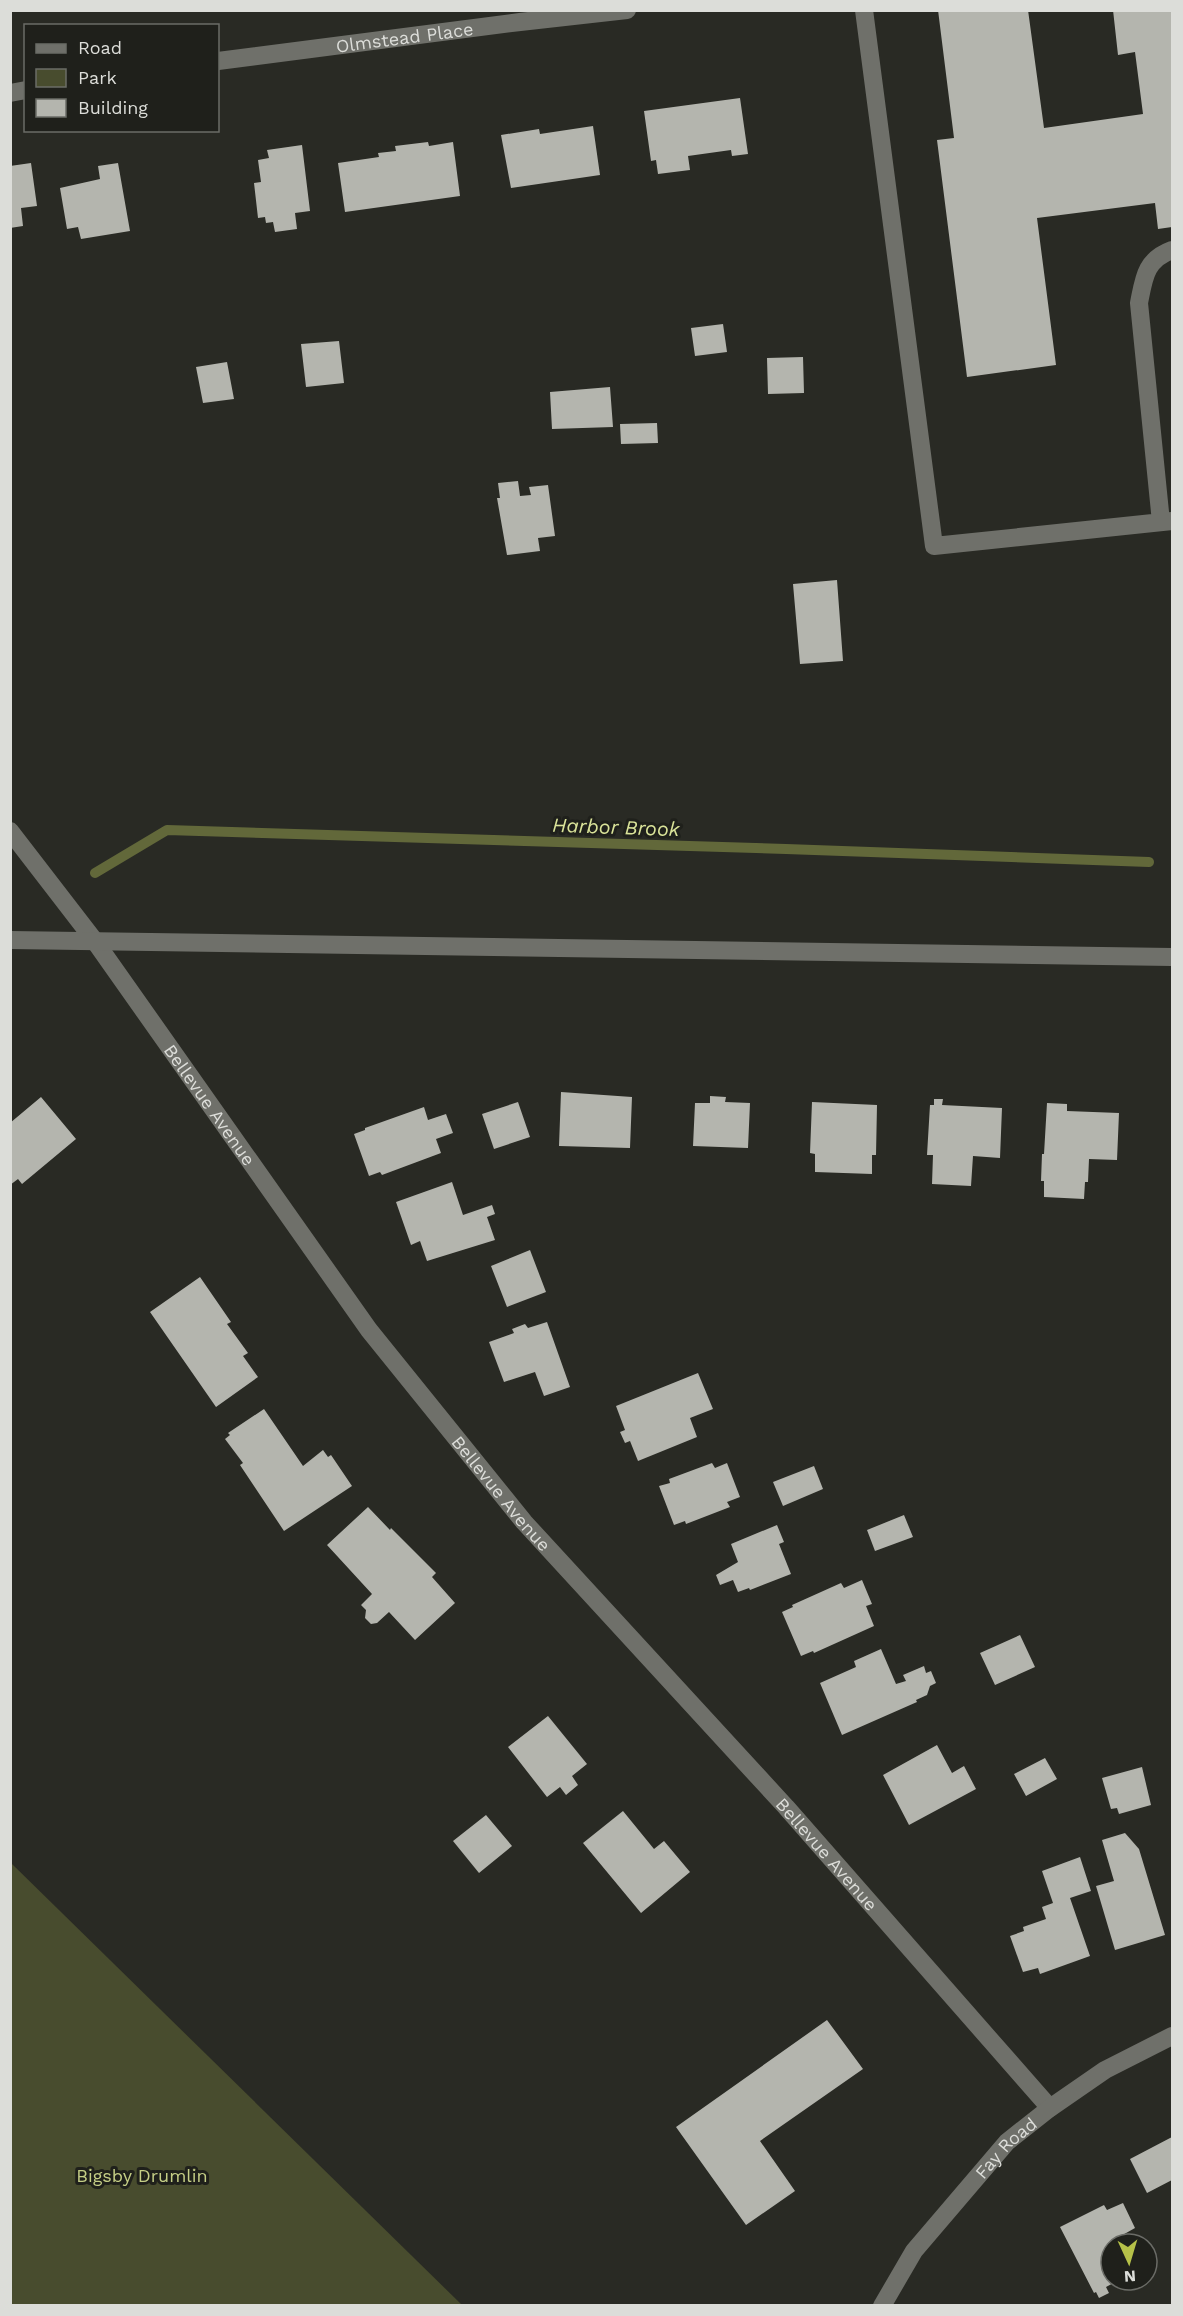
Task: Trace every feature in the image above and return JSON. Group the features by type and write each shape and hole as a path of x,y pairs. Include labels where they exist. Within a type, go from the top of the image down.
{"street":[{"name":"Olmstead Place","path":"219,61 627,10"},
{"path":"864,10 934,546 1167,522 1139,303 1145,273 1159,255 1173,250"},
{"name":"Bellevue Avenue","path":"10,831 94,940 369,1330 517,1513 786,1807 1050,2108"},
{"path":"10,940 1173,957"},
{"name":"Fay Road","path":"882,2306 914,2251 1006,2142 1105,2070 1173,2036"}],"green space":[{"name":"Bigsby Drumlin","path":"11,1863 462,2305 11,2305"}],"building":[{"path":"938,10 1028,10 1044,128 1143,114 1135,52 1118,55 1113,10 1172,10 1172,227 1158,229 1155,203 1037,218 1056,365 967,377 937,140 954,138"},
{"path":"740,98 748,154 732,156 731,150 688,156 690,170 658,174 656,160 651,161 644,111"},
{"path":"593,126 600,175 511,188 501,135 539,129 540,134"},
{"path":"428,142 429,146 453,142 460,196 345,212 338,163 379,157 378,153 396,151 395,146"},
{"path":"302,145 310,211 295,213 297,229 275,232 273,222 266,223 265,217 258,218 254,183 261,182 258,160 269,158 267,150"},
{"path":"31,163 37,206 21,208 23,226 10,228 10,166"},
{"path":"118,163 130,231 81,239 78,227 67,229 60,188 100,179 98,166"},
{"path":"723,324 727,352 695,356 691,328"},
{"path":"339,341 344,383 306,387 301,344"},
{"path":"803,357 804,393 768,394 767,358"},
{"path":"227,362 234,399 203,403 196,367"},
{"path":"610,387 613,427 552,429 550,392"},
{"path":"657,423 658,443 621,444 620,424"},
{"path":"518,481 520,496 531,495 529,487 548,485 555,536 538,538 540,551 507,555 497,498 500,498 498,483"},
{"path":"837,580 843,661 800,664 793,584"},
{"path":"561,1092 632,1097 630,1148 559,1146"},
{"path":"710,1096 726,1097 725,1102 750,1103 748,1148 693,1146 695,1103 710,1103"},
{"path":"41,1097 76,1139 22,1184 18,1179 10,1185 10,1123"},
{"path":"934,1099 943,1099 942,1105 1002,1108 1000,1158 973,1156 971,1186 932,1184 933,1155 927,1155 930,1105 934,1105"},
{"path":"518,1102 530,1137 494,1149 482,1114"},
{"path":"812,1102 877,1105 876,1155 872,1155 872,1174 815,1172 815,1154 810,1153"},
{"path":"1047,1103 1067,1104 1067,1111 1119,1113 1117,1160 1089,1159 1088,1182 1085,1182 1084,1199 1044,1197 1044,1181 1041,1181"},
{"path":"424,1107 428,1120 446,1114 453,1133 436,1139 441,1153 382,1175 380,1172 369,1176 354,1134"},
{"path":"452,1182 463,1215 492,1205 495,1214 487,1217 495,1240 427,1261 420,1241 411,1245 396,1202"},
{"path":"530,1250 546,1292 507,1307 491,1266"},
{"path":"200,1277 231,1322 227,1324 248,1353 243,1356 258,1377 216,1407 150,1312"},
{"path":"547,1322 570,1387 544,1396 535,1372 504,1382 489,1342 514,1333 512,1329 525,1324 528,1328"},
{"path":"698,1373 713,1409 690,1418 697,1437 638,1461 630,1441 625,1443 620,1432 625,1430 616,1406"},
{"path":"264,1409 303,1466 323,1450 328,1457 331,1455 352,1486 284,1531 240,1465 243,1463 225,1439 230,1435 228,1433"},
{"path":"712,1463 715,1468 727,1463 740,1497 727,1502 730,1507 686,1524 685,1521 674,1525 659,1486 670,1483 669,1479"},
{"path":"814,1466 823,1489 783,1506 773,1482"},
{"path":"368,1507 436,1573 432,1577 455,1603 415,1640 389,1612 377,1623 371,1624 365,1618 366,1610 361,1605 372,1594 327,1545"},
{"path":"904,1515 913,1537 875,1551 867,1530"},
{"path":"777,1525 784,1542 779,1544 791,1574 750,1590 749,1588 738,1592 733,1580 720,1585 716,1575 738,1562 731,1544"},
{"path":"862,1580 872,1604 866,1606 874,1626 814,1653 813,1651 801,1656 782,1612 793,1607 792,1605 841,1583 844,1588"},
{"path":"1020,1635 1035,1667 995,1685 980,1653"},
{"path":"881,1649 896,1684 906,1681 903,1675 924,1666 926,1673 931,1671 936,1683 930,1686 927,1695 916,1700 917,1702 842,1735 820,1683 856,1667 854,1661"},
{"path":"548,1716 587,1764 572,1776 578,1785 566,1795 560,1787 547,1797 508,1747"},
{"path":"937,1745 952,1773 964,1766 976,1789 909,1825 883,1775"},
{"path":"1045,1758 1057,1779 1026,1796 1014,1774"},
{"path":"1142,1767 1151,1805 1119,1814 1117,1808 1111,1809 1102,1778"},
{"path":"623,1811 654,1849 664,1841 690,1872 641,1913 583,1843"},
{"path":"486,1815 512,1846 479,1873 453,1841"},
{"path":"1125,1833 1139,1849 1165,1935 1115,1950 1096,1886 1114,1881 1102,1840"},
{"path":"1080,1857 1091,1891 1070,1898 1090,1956 1040,1974 1038,1968 1023,1972 1010,1936 1024,1931 1023,1927 1046,1919 1042,1907 1053,1903 1042,1871"},
{"path":"827,2020 863,2069 760,2141 795,2191 746,2225 676,2127"},
{"path":"1172,2137 1172,2180 1147,2193 1130,2159"},
{"path":"1123,2203 1135,2228 1128,2232 1099,2232 1099,2292 1109,2293 1099,2298 1096,2292 1094,2293 1060,2227 1104,2205 1107,2210"}],"waterway":[{"name":"Harbor Brook","path":"95,873 167,830 1149,862"}]}
